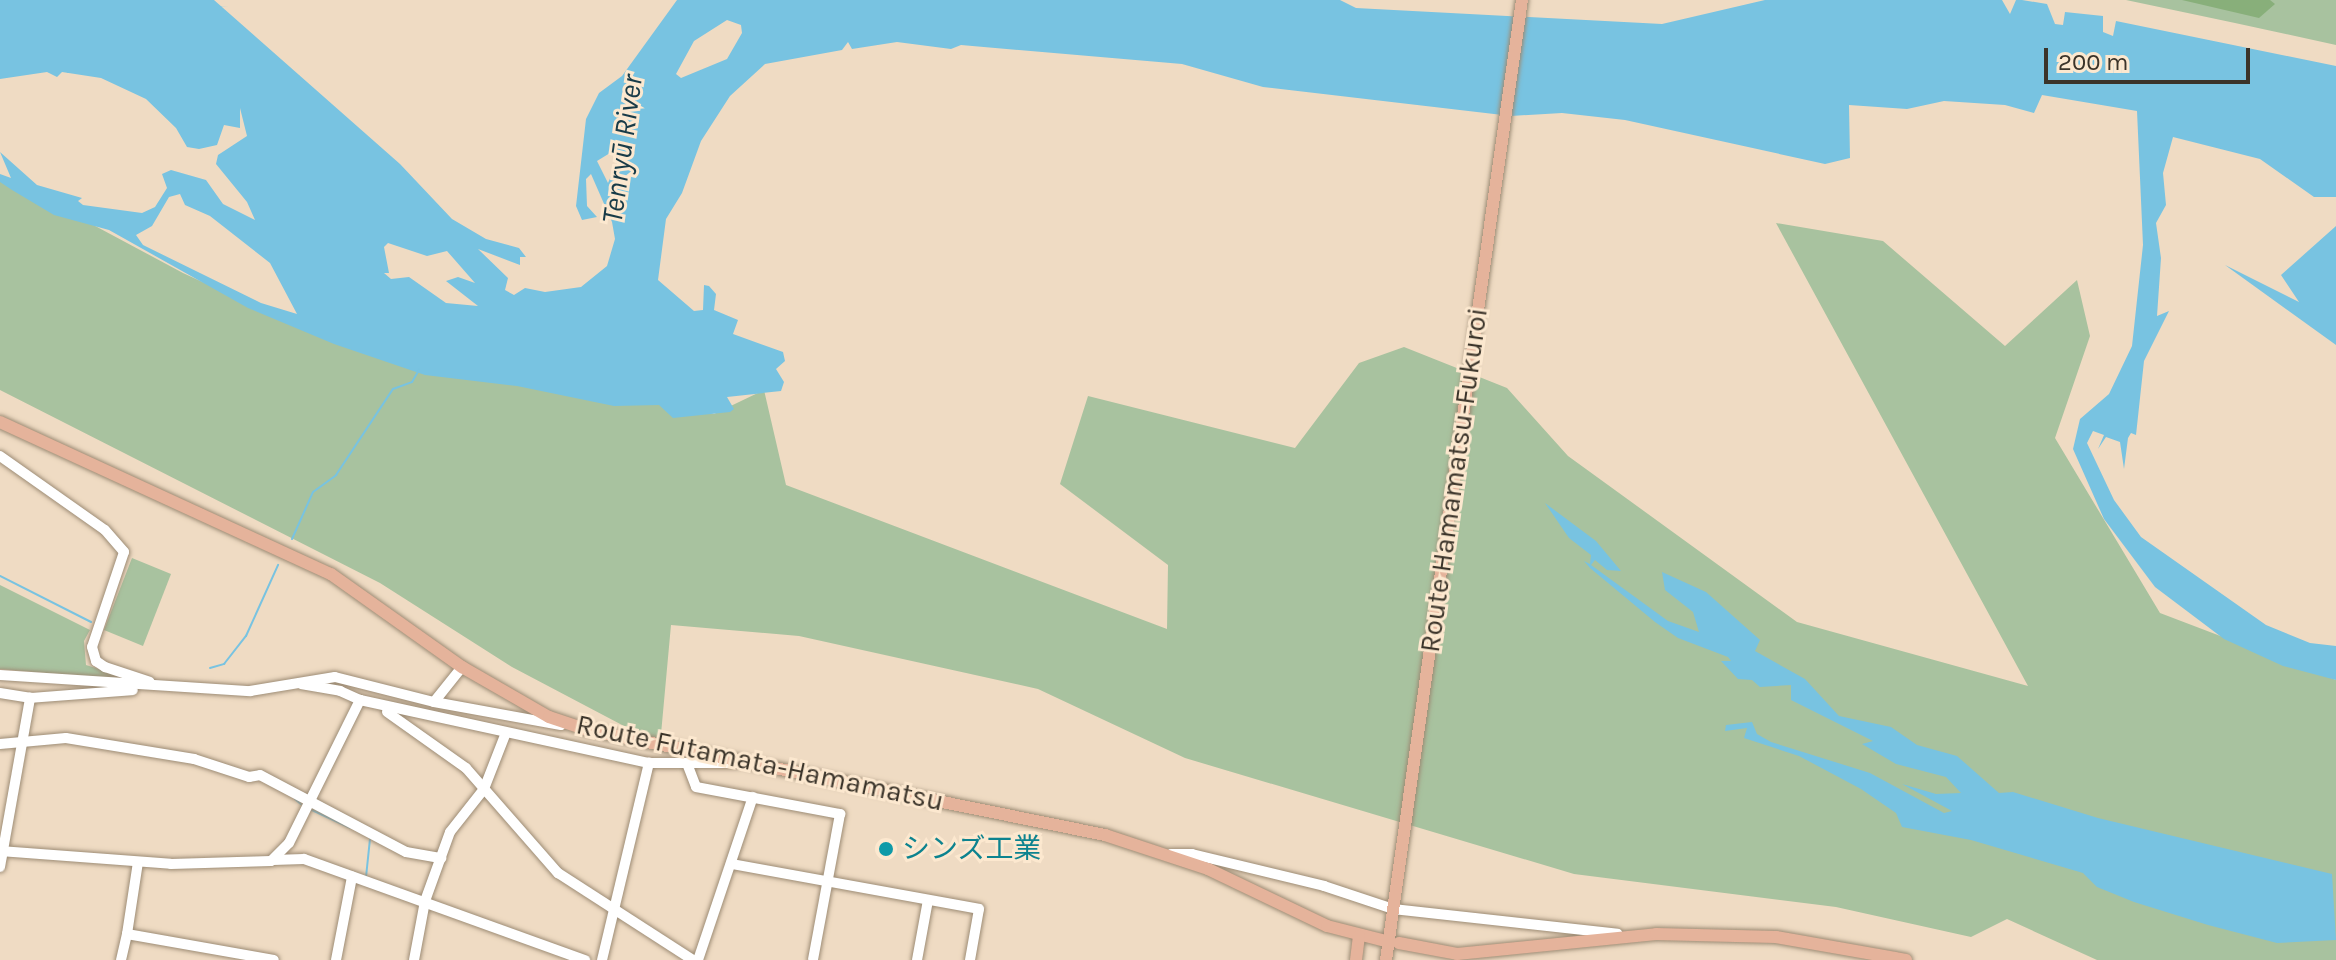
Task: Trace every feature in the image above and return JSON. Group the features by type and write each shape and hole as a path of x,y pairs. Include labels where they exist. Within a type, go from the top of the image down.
{"main road":[{"name":"Route Hamamatsu-Fukuroi","path":"1386,960 1522,0"},
{"name":"Route Futamata-Hamamatsu","path":"0,422 331,574 462,667 527,706 588,730 1021,817 1169,854 1359,936 1382,940"},
{"path":"1399,943 1418,953 1457,954 1656,934 1776,937 1906,960"},
{"path":"1356,960 1359,936"}],"street":[{"path":"0,456 105,530 124,552 92,647 96,661 105,667 155,685"},
{"path":"434,702 462,667"},
{"path":"0,675 250,691 349,678 434,702 588,730"},
{"path":"298,683 340,691 385,710 649,763 688,766 749,762"},
{"path":"0,693 30,698 155,685"},
{"path":"0,867 19,742 30,698"},
{"path":"271,861 289,843 305,803 360,700"},
{"path":"385,710 466,768 558,873 696,960 753,797"},
{"path":"414,960 425,901 441,858 457,819 484,789 505,735"},
{"path":"0,744 66,738 194,759 249,777 276,779 305,803 415,856 441,858"},
{"path":"602,960 649,763"},
{"path":"688,766 696,787 840,814 813,960"},
{"path":"1,852 138,862 304,859 585,960"},
{"path":"1169,854 1220,861 1393,909 1590,933 1656,934"},
{"path":"121,960 138,862"},
{"path":"732,864 979,909 970,960"},
{"path":"336,960 352,877"},
{"path":"917,960 928,900"},
{"path":"127,934 274,960"}],"green space":[{"path":"2126,0 2336,0 2336,45 2235,23"},
{"path":"2182,0 2270,0 2275,4 2259,18"},
{"path":"0,175 183,273 319,336 714,414 764,390 786,485 1167,629 1168,565 1060,484 1088,396 1295,448 1359,363 1404,347 1507,388 1568,456 1797,622 2028,686 1776,223 1883,241 2005,346 2077,280 2090,336 2055,438 2160,613 2336,680 2336,960 2097,960 2007,919 1971,937 1836,907 1574,874 1185,758 1038,689 799,636 671,625 660,745 512,667 380,583 0,390"},
{"path":"132,558 171,574 143,646 104,630"},
{"path":"0,585 90,630 84,641 86,665 138,681 0,669"}],"water":[{"name":"Tenryū River","path":"0,0 214,0 400,164 452,219 486,239 519,248 526,257 520,257 520,265 478,249 508,278 505,290 514,295 525,288 545,292 581,287 607,266 615,239 612,222 591,174 586,179 587,206 597,217 582,220 576,206 586,119 599,93 622,76 677,0 1340,0 1356,8 1662,24 1765,0 2002,0 2010,14 2016,0 2022,0 2047,4 2055,24 2063,25 2065,12 2103,16 2103,32 2113,36 2116,21 2336,66 2336,197 2314,197 2260,159 2173,137 2163,173 2166,205 2156,223 2161,258 2157,316 2169,311 2144,361 2136,435 2131,433 2128,438 2124,469 2120,442 2106,437 2098,449 2104,435 2093,431 2087,443 2114,500 2141,537 2266,625 2310,643 2336,646 2336,680 2283,666 2224,639 2155,587 2104,519 2073,449 2080,419 2109,394 2132,346 2143,245 2137,111 2042,95 2034,113 2005,105 1944,101 1907,109 1849,105 1850,158 1825,164 1625,120 1562,113 1511,116 1263,87 1182,64 961,45 951,49 897,42 852,49 848,42 842,50 765,64 730,96 701,141 682,193 666,219 658,280 694,311 703,310 704,285 709,286 716,294 714,310 738,320 733,334 783,352 785,361 776,369 784,382 781,391 727,397 734,409 730,412 673,418 659,405 614,406 517,386 425,375 334,344 248,308 109,230 54,215 0,182 0,174 11,178 0,152 37,185 82,198 78,201 83,205 142,213 155,207 167,188 162,174 171,170 206,180 223,204 255,220 247,202 216,164 218,155 247,136 240,108 240,128 224,125 217,145 199,149 187,147 176,128 146,99 101,78 62,72 57,77 47,72 0,79","holes":["727,20 741,25 742,33 727,59 681,78 676,74 694,41","610,153 618,160 608,183 597,161","180,194 185,205 210,216 270,263 297,314 261,303 143,245 136,235 152,226 169,197","388,243 427,256 447,251 475,283 458,277 446,281 478,306 446,303 409,277 391,279 384,273 389,273 384,247"]},
{"path":"2336,226 2336,345 2225,265 2299,302 2281,275"},
{"path":"1545,503 1596,541 1621,571 1607,570 1595,560 1591,565 1668,621 1699,632 1693,612 1665,590 1662,572 1706,592 1760,640 1755,651 1805,679 1839,716 1891,727 1917,745 1957,756 1999,793 2013,792 2098,818 2332,874 2336,940 2277,943 2134,902 2097,887 2083,873 1971,840 1902,827 1896,813 1861,789 1799,756 1744,738 1747,728 1725,731 1726,725 1752,722 1757,734 1771,742 1870,773 1944,813 1952,811 1902,784 1936,794 1961,793 1946,777 1896,764 1862,744 1873,741 1791,700 1791,685 1760,687 1752,680 1738,679 1721,661 1731,661 1728,657 1678,638 1655,622 1590,568 1584,561 1590,564 1591,555 1569,538"}],"waterway":[{"path":"292,539 313,492 336,475 393,389 412,382 419,370"},
{"path":"210,668 224,664 246,636 278,565"},
{"path":"0,576 91,622"},
{"path":"295,799 301,804"},
{"path":"312,810 350,828"},
{"path":"366,877 370,838"}],"place":[{"name":"シンズ工業","path":"886,849"}]}
